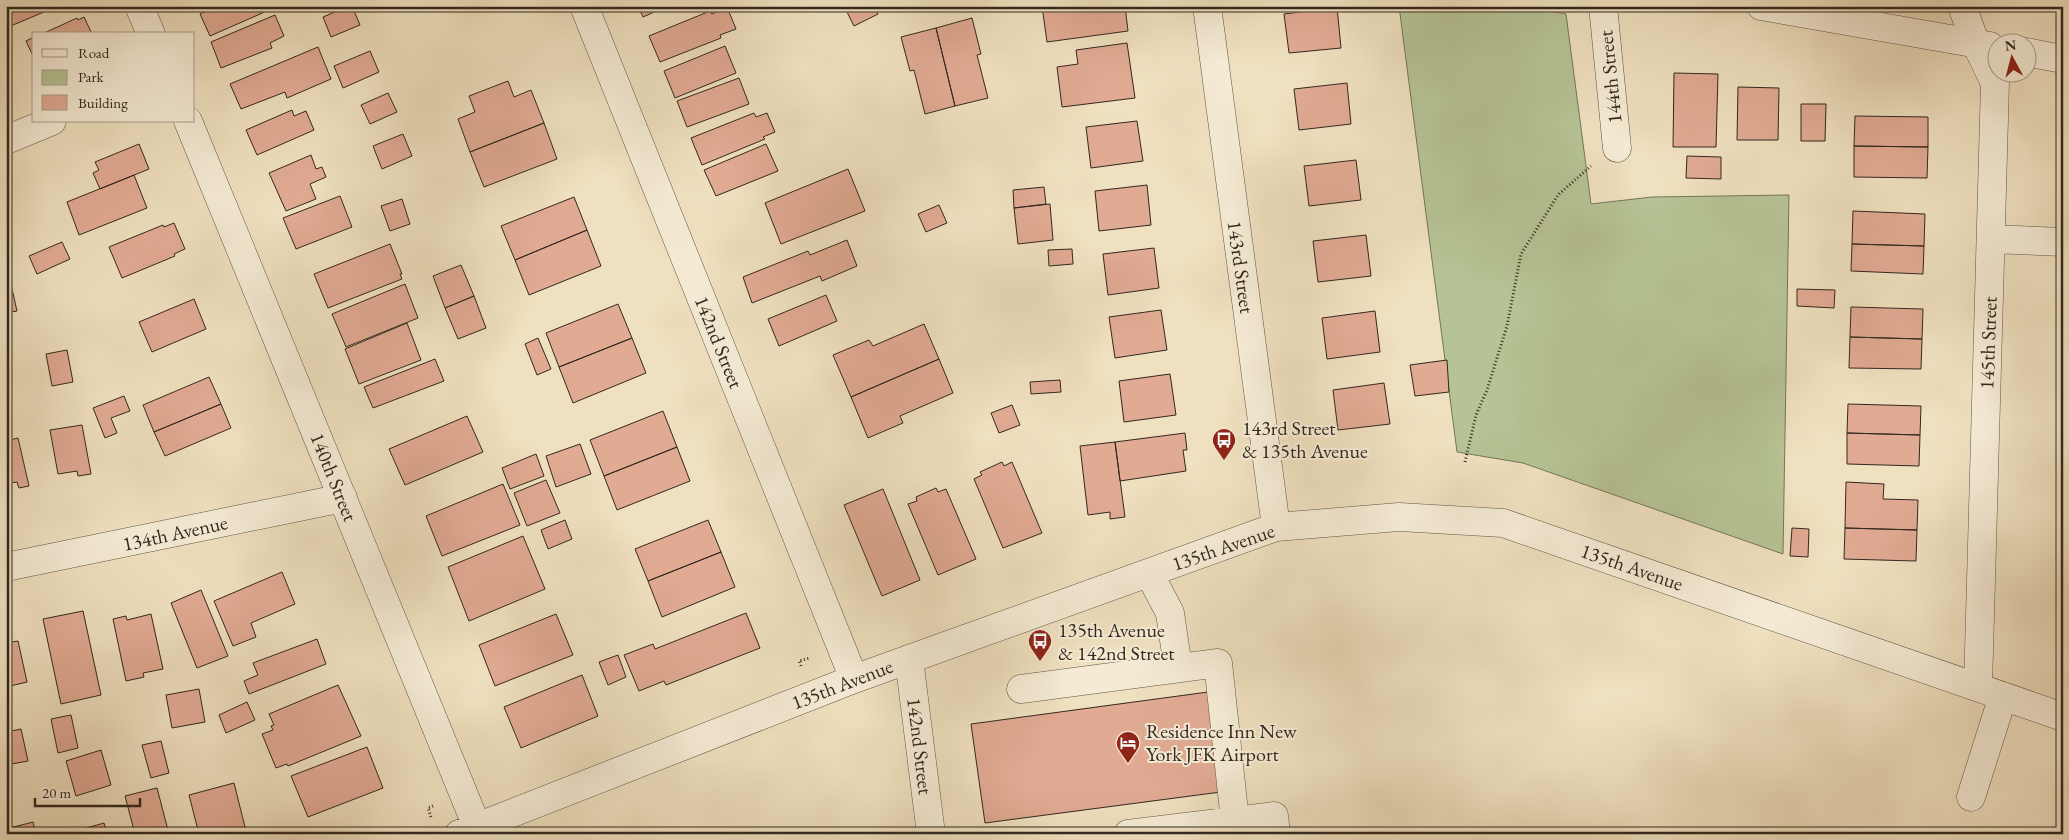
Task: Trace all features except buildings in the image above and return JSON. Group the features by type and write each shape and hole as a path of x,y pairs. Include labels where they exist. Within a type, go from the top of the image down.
{"street":[{"path":"139,6 150,32"},
{"name":"142nd Street","path":"584,6 854,679"},
{"name":"143rd Street","path":"1207,6 1276,527"},
{"name":"144th Street","path":"1603,6 1617,148"},
{"path":"1761,6 1986,45"},
{"name":"145th Street","path":"1962,6 1986,45"},
{"path":"2036,54 2063,59"},
{"name":"145th Street","path":"1971,797 1990,691 1991,239 1995,82"},
{"path":"6,140 50,122"},
{"name":"140th Street","path":"188,122 343,498 472,831"},
{"path":"1991,239 2063,242"},
{"name":"134th Avenue","path":"6,567 343,498"},
{"name":"135th Avenue","path":"472,831 854,679 1276,527 1399,517 1503,523 2063,717"},
{"path":"1149,573 1170,613 1178,668"},
{"name":"142nd Street","path":"909,659 932,834"},
{"path":"1021,688 1218,663 1236,821"},
{"path":"1128,834 1274,816 1276,834"}],"path":[{"path":"1465,462 1476,415 1487,390 1507,326 1521,254 1558,195 1592,166"},
{"path":"431,817 428,808 439,803"}],"green space":[{"path":"1399,6 1522,6 1566,14 1591,204 1652,197 1789,195 1783,554 1523,463 1457,452"}],"place":[{"name":"143rd Street & 135th Avenue","path":"1224,461"},
{"name":"135th Avenue & 142nd Street","path":"1040,662"},
{"name":"Residence Inn New York JFK Airport","path":"1128,764"}]}
